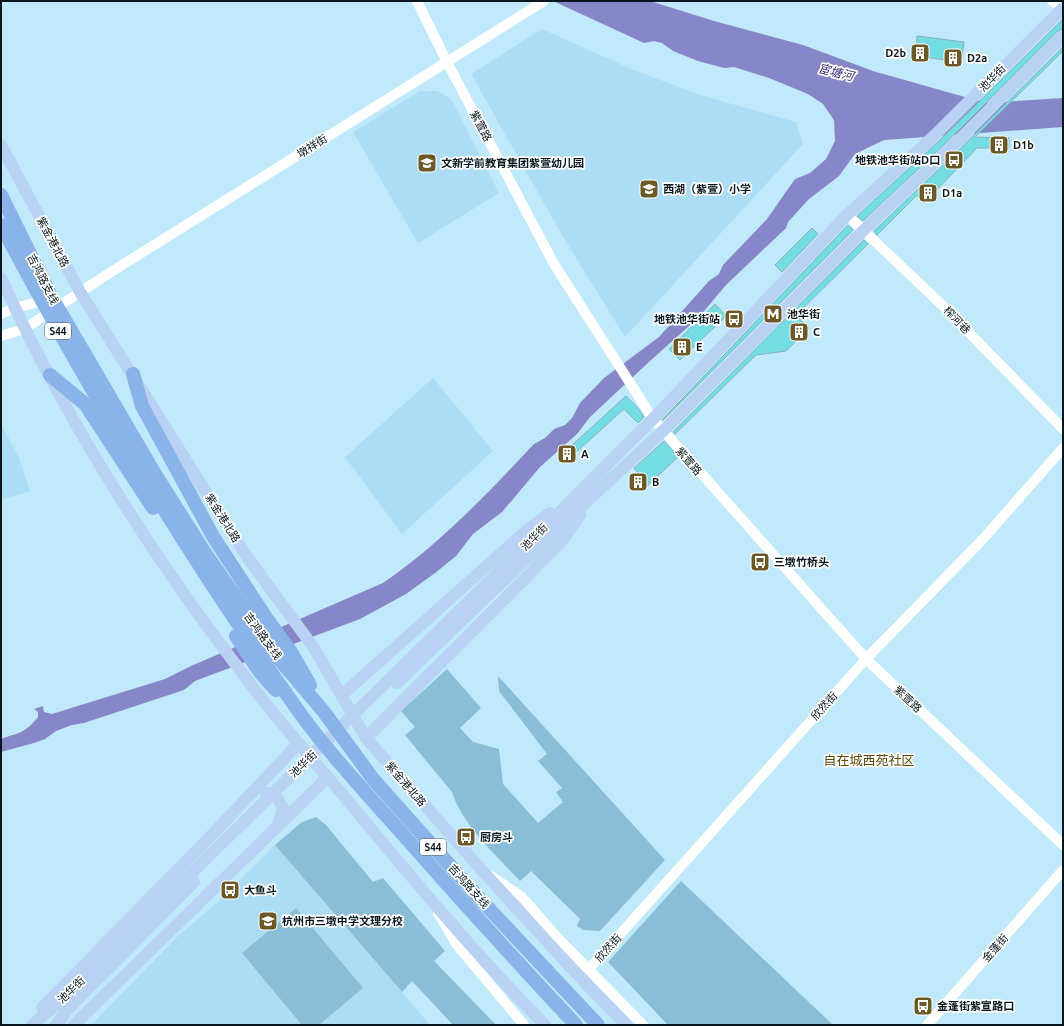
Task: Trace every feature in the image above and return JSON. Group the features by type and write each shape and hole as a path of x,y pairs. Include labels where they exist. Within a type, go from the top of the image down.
{"highway":[{"name":"吉鸿路支线","path":"1,196 51,296 197,563 247,623 274,662 306,721 358,784 463,904 576,1025"},
{"name":"吉鸿路支线","path":"1,224 58,332 126,433"},
{"path":"133,374 142,406 214,538 247,623"},
{"path":"50,375 85,404 247,623 274,662"},
{"name":"吉鸿路支线","path":"274,662 324,712 373,779 478,897 598,1025"}],"main road":[{"name":"池华街","path":"567,513 583,489 653,419 847,215 934,136 1063,8"},
{"name":"池华街","path":"32,1025 65,1005 567,513 593,496 648,443 663,431 864,230 952,147 1063,36"},
{"name":"紫金港北路","path":"1,145 80,292 245,554 314,648 366,738 479,867 574,971 626,1025"},
{"path":"1,278 24,329 88,444 168,571 245,678 431,901 545,1025"},
{"path":"342,695 526,531 583,489"},
{"path":"366,738 562,541 593,496"},
{"path":"28,1025 43,1006 245,801 299,743"},
{"path":"74,1025 328,777"},
{"path":"245,801 260,792 275,794 283,808 277,827"},
{"name":"池华街","path":"56,1025 65,1005"}],"street":[{"name":"紫萱路","path":"417,1 447,62 554,264 653,419 866,660 1063,845"},
{"path":"1052,1 1063,8"},
{"name":"墩祥街","path":"1,336 24,329 80,292 541,3"},
{"name":"榨河巷","path":"847,215 941,304 1063,429"},
{"name":"墩祥街","path":"1,314 14,308 80,292"},
{"name":"欣然街","path":"589,969 866,660 983,539 1063,448"},
{"name":"紫金港北路","path":"479,867 522,897 643,1025"},
{"name":"金蓬街","path":"927,1025 1063,870"},
{"path":"431,901 457,945 524,1025"}],"shaded area":[{"name":"西湖（紫萱）小学","path":"542,29 629,68 700,95 796,122 803,144 625,337 562,235 471,74"},
{"name":"文新学前教育集团紫萱幼儿园","path":"420,91 437,91 451,99 499,193 418,243 353,132"},
{"path":"433,378 493,451 402,534 345,457"},
{"path":"1,424 19,458 30,491 1,500"},
{"path":"447,669 481,708 460,728 473,742 499,749 503,784 538,823 563,802 556,792 562,788 538,761 547,754 499,691 498,676 665,860 600,931 583,930 577,926 580,919 531,871 520,881 481,840 464,817 452,792 405,735 415,727 401,711"},
{"path":"316,817 326,825 373,882 383,878 445,951 434,961 496,1025 453,1025 412,981 402,992 275,845 302,822"},
{"name":"杭州市三墩中学文理分校","path":"275,845 430,1025 91,1025 178,936 212,907"},
{"path":"681,881 833,1025 668,1025 608,962"},
{"path":"296,908 363,988 319,1025 302,1025 242,953"}],"water":[{"name":"宦塘河","path":"553,1 650,1 714,21 803,45 873,71 986,103 1063,98 1063,127 884,140 855,154 839,176 809,199 788,222 786,228 726,285 699,317 590,417 577,434 540,467 502,512 473,534 456,556 406,594 360,619 195,681 184,690 84,723 72,725 56,731 45,739 1,752 1,739 25,730 38,717 38,712 34,709 43,706 44,712 52,714 165,679 191,666 383,583 404,568 424,552 481,500 534,444 545,438 554,429 565,425 572,418 580,403 604,378 659,337 709,281 719,274 723,265 767,219 795,179 810,173 826,159 835,141 834,120 823,104 808,94 769,78 734,67 724,68 698,61 673,51 662,43 654,41 644,43"}],"building":[{"path":"1063,19 1063,29 1058,31 947,142 863,221 857,216 939,141"},
{"path":"917,36 964,42 961,62 916,56"},
{"path":"1063,47 1063,51 975,137 1009,138 1009,148 977,148 924,203 917,195 877,235 874,231 957,152"},
{"path":"848,225 853,230 662,420"},
{"path":"812,228 818,234 782,272 775,265"},
{"path":"864,240 868,244 796,315 809,328 786,351 756,355 675,434 673,432"},
{"path":"715,304 726,316 680,360 669,349"},
{"path":"626,396 638,408 644,417 638,423 624,409 564,463 559,457"},
{"path":"664,441 678,457 647,486 644,482 635,491 630,485 640,475 634,468"}],"place":[{"name":"D2b","path":"920,53"},
{"name":"D2a","path":"953,58"},
{"name":"D1b","path":"999,145"},
{"name":"地铁池华街站D口","path":"954,160"},
{"name":"文新学前教育集团紫萱幼儿园","path":"427,163"},
{"name":"西湖（紫萱）小学","path":"649,189"},
{"name":"D1a","path":"928,193"},
{"name":"池华街","path":"773,314"},
{"name":"地铁池华街站","path":"734,319"},
{"name":"C","path":"799,332"},
{"name":"E","path":"682,347"},
{"name":"A","path":"567,454"},
{"name":"B","path":"638,482"},
{"name":"三墩竹桥头","path":"760,562"},
{"name":"厨房斗","path":"466,837"},
{"name":"大鱼斗","path":"230,890"},
{"name":"杭州市三墩中学文理分校","path":"268,921"},
{"name":"金蓬街紫宣路口","path":"923,1006"}],"district":[{"name":"自在城西苑社区","path":"869,760"}]}
